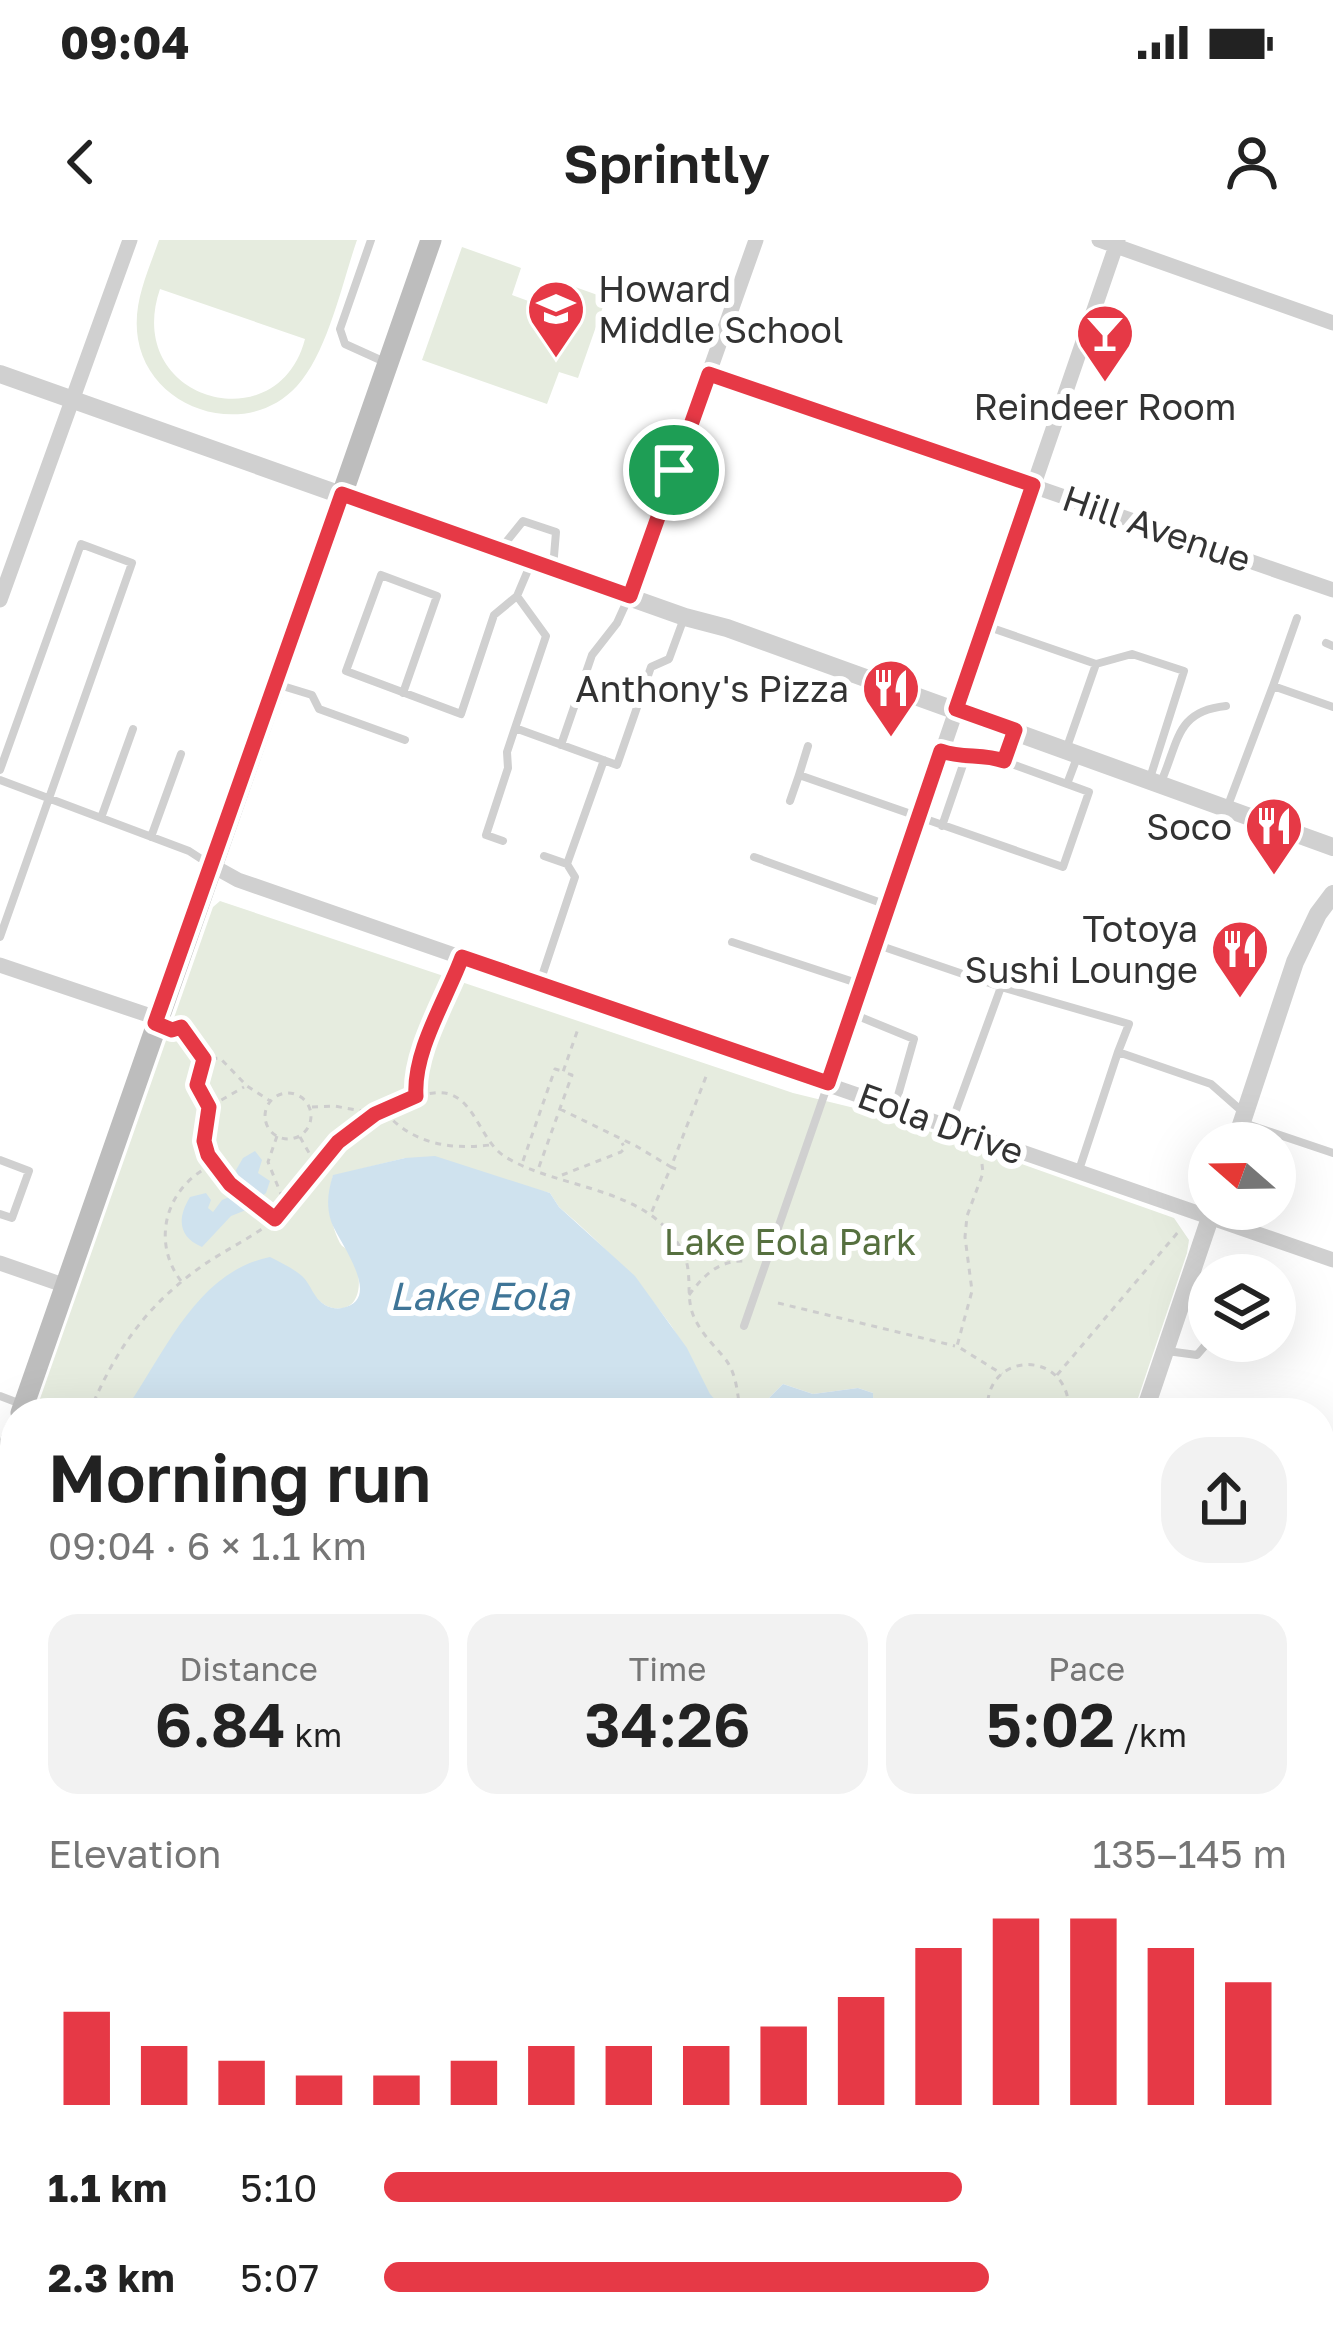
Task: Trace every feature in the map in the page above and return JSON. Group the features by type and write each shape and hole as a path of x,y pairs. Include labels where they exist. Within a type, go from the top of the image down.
{"main road":[{"path":"26,1398 431,240"}],"street":[{"path":"0,600 130,240"},
{"path":"630,596 756,240"},
{"path":"1099,240 1333,323"},
{"path":"828,1083 1117,243"},
{"path":"0,374 956,709 1333,847"},
{"name":"Hill Avenue","path":"709,374 1333,590"},
{"name":"Eola Drive","path":"211,865 238,880 950,1129 1188,1206"},
{"path":"1243,1122 1295,962 1333,894"},
{"path":"0,965 156,1021"},
{"name":"Eola Drive","path":"1256,1230 1333,1260"},
{"path":"0,1263 66,1286"},
{"path":"1149,1398 1188,1283"}],"lane":[{"path":"371,240 340,329 345,344 388,363"},
{"path":"499,550 523,520 556,532 553,569"},
{"path":"0,770 81,544 132,563 0,937"},
{"path":"403,693 437,596 380,575 346,671 403,693 460,714 494,615 517,596 531,562"},
{"path":"503,841 486,835 508,768 507,752 546,636 517,596"},
{"path":"561,745 592,655 617,623 630,596"},
{"path":"515,728 617,765 651,668 669,659 685,617"},
{"path":"1227,808 1298,618"},
{"path":"984,626 1096,664 1132,654 1184,671 1155,781"},
{"path":"1067,784 1096,664"},
{"path":"274,684 312,695 319,709 405,740"},
{"path":"1273,686 1333,707"},
{"path":"1155,781 1188,718 1200,709 1226,706"},
{"path":"101,818 133,729"},
{"path":"1004,761 1015,730"},
{"path":"790,801 808,746"},
{"path":"799,775 1063,867 1089,792 984,754 965,759 941,751"},
{"path":"151,837 181,754"},
{"path":"942,826 965,759"},
{"path":"567,864 604,760"},
{"path":"0,780 211,865"},
{"path":"539,984 575,877 567,864 544,856"},
{"path":"754,857 888,906"},
{"path":"732,942 862,984"},
{"path":"875,944 1129,1024 1078,1172"},
{"path":"950,1129 1001,987"},
{"path":"852,1013 914,1039 895,1106"},
{"path":"1118,1052 1211,1084 1244,1118 1333,1154"},
{"path":"744,1326 828,1083"},
{"path":"0,1160 29,1171 12,1219 0,1214"},
{"path":"1166,1351 1188,1354"}],"path":[{"path":"416,1096 414,1073 419,1056 462,957"},
{"path":"156,1021 172,1030 181,1027 204,1059"},
{"path":"563,1072 578,1029"},
{"path":"204,1059 220,1058 270,1101"},
{"path":"204,1059 197,1085 209,1107 204,1141 214,1165 230,1184 275,1219"},
{"path":"522,1163 555,1070 572,1075 538,1169"},
{"path":"649,1216 673,1168 706,1074"},
{"path":"209,1107 247,1085"},
{"path":"97,1398 127,1338 181,1281 275,1219 316,1165 375,1114 416,1096 446,1092 457,1097 492,1145 522,1163 613,1196 662,1226 683,1253 692,1314 706,1340 730,1365 737,1398"},
{"path":"270,1101 291,1093 309,1107 334,1106 375,1114"},
{"path":"270,1101 265,1116 277,1136"},
{"path":"300,1135 310,1120 309,1107"},
{"path":"560,1109 673,1168"},
{"path":"383,1111 394,1123 438,1145 492,1145"},
{"path":"277,1136 300,1135"},
{"path":"300,1135 316,1165"},
{"path":"277,1136 268,1162 286,1205"},
{"path":"559,1176 620,1151 625,1148 622,1141"},
{"path":"956,1346 972,1291 965,1237 982,1164"},
{"path":"181,1281 164,1251 170,1206 185,1183 214,1165"},
{"path":"1057,1375 1179,1231"},
{"path":"689,1295 706,1273 723,1264 745,1261"},
{"path":"778,1303 956,1346 1003,1374"},
{"path":"989,1398 1003,1374 1020,1364 1033,1364 1057,1375 1069,1398"}],"green space":[{"path":"159,240 357,240 326,336 297,386 276,403 253,412 228,414 180,400 161,384 146,364 137,313","holes":["160,289 305,339 289,372 266,391 237,399 208,395 182,381 163,358 154,327"]},
{"path":"462,247 521,268 512,295 550,309 561,282 606,298 578,378 559,372 547,404 422,360"},
{"name":"Lake Eola Park","path":"220,901 793,1093 883,1115 1174,1218 1189,1240 1187,1253 1138,1398 873,1398 873,1393 858,1388 813,1394 783,1384 769,1398 713,1398 675,1332 645,1292 550,1193 405,1158 333,1176 333,1224 359,1280 351,1304 343,1308 325,1305 299,1276 285,1268 147,1380 134,1398 40,1398 213,907"}],"water":[{"path":"255,1151 262,1160 258,1173 270,1181 266,1193 258,1199 246,1187 240,1196 246,1210 231,1216 202,1247 194,1243 182,1226 190,1197 206,1193 213,1212 222,1200 237,1194 241,1186 236,1170"},
{"name":"Lake Eola","path":"435,1156 550,1193 559,1207 635,1276 687,1348 714,1398 133,1398 201,1298 244,1266 270,1257 302,1276 325,1305 340,1308 354,1303 360,1293 359,1281 329,1215 333,1175"},
{"name":"Lake Eola","path":"783,1384 813,1394 858,1388 873,1393 873,1398 769,1398"}],"place":[{"name":"Howard Middle School","path":"556,360"},
{"name":"Reindeer Room","path":"1105,384"},
{"name":"Anthony's Pizza","path":"891,739"},
{"name":"Soco","path":"1274,877"},
{"name":"Totoya Sushi Lounge","path":"1240,1000"}],"route":[{"path":"709,374 1033,485 956,709 1015,730 1004,761 984,754 965,759 941,751 828,1083 462,957 419,1056 414,1073 416,1096 375,1114 338,1142 275,1219 230,1184 208,1155 204,1141 209,1107 197,1085 204,1059 181,1027 172,1030 155,1023 342,494 630,596 674,470 709,374"}]}
